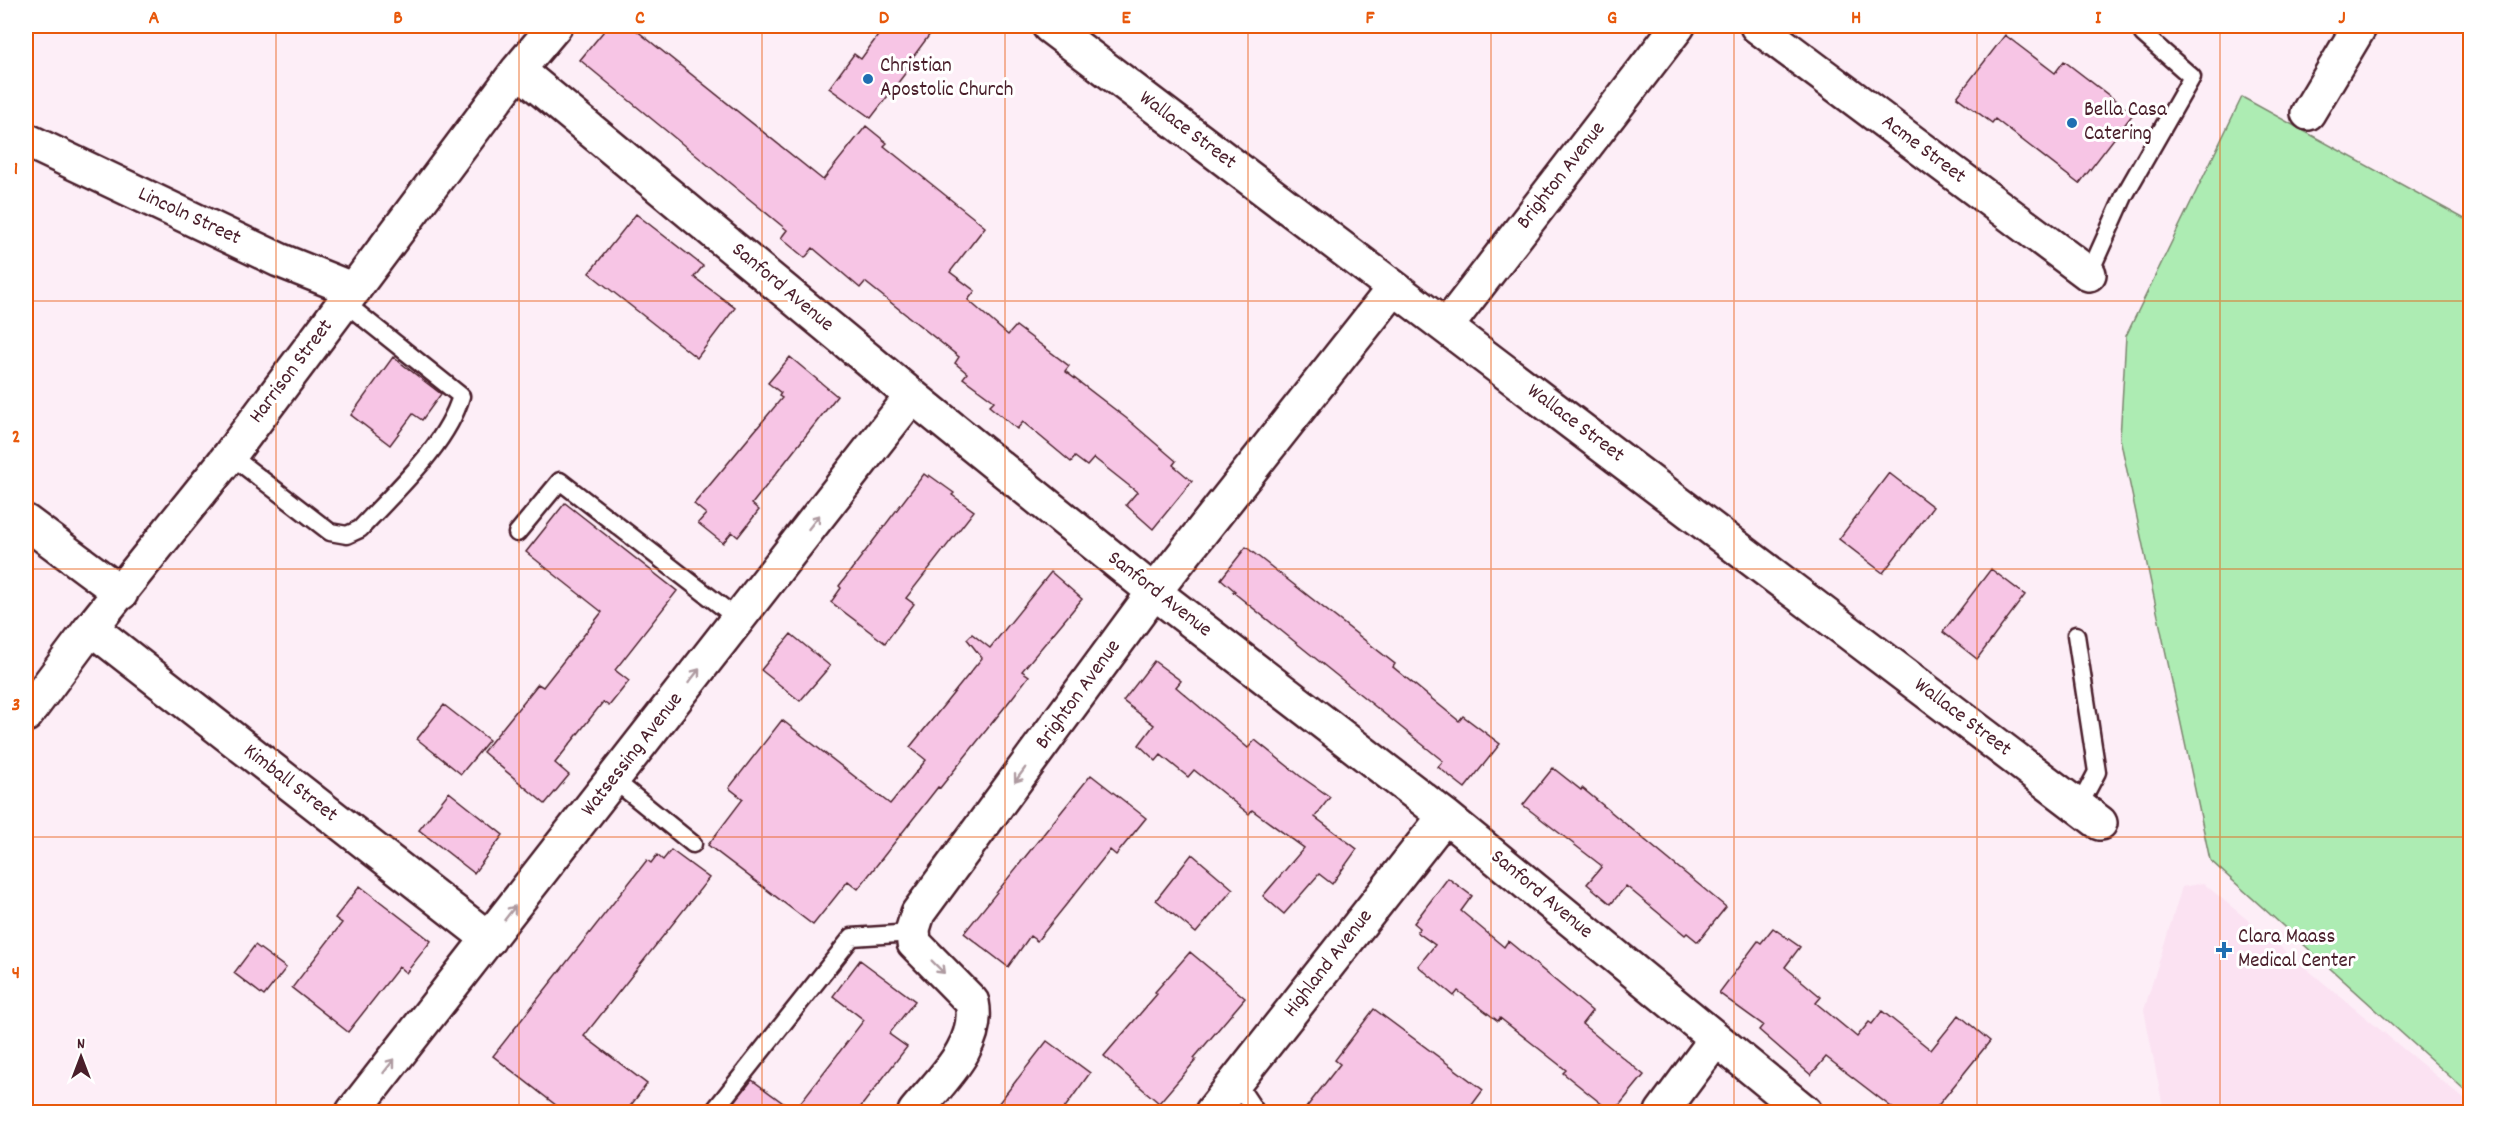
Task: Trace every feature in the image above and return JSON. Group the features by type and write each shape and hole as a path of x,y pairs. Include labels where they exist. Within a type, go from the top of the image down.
{"street":[{"name":"Harrison Street","path":"26,715 91,628 122,593 230,455 518,70 555,26"},
{"name":"Wallace Street","path":"1049,26 2090,814"},
{"name":"Brighton Avenue","path":"1446,327 1678,26"},
{"name":"Acme Street","path":"1757,26 2089,274"},
{"path":"2308,113 2360,26"},
{"name":"Sanford Avenue","path":"518,70 912,396 1154,592 1445,816 1805,1113"},
{"name":"Lincoln Street","path":"26,140 279,260 349,296"},
{"name":"Brighton Avenue","path":"913,933 918,913 1154,592 1394,288"},
{"name":"Watsessing Avenue","path":"353,1113 912,396"},
{"path":"26,522 122,593"},
{"name":"Kimball Street","path":"91,628 489,939"},
{"name":"Highland Avenue","path":"1212,1113 1445,816"},
{"path":"913,933 914,943 972,1002 975,1014 974,1027 966,1047 915,1113"},
{"path":"1662,1113 1716,1039"}],"lane":[{"path":"2089,274 2124,196 2192,77 2143,34"},
{"path":"230,455 330,532 347,535 360,529 441,440 457,413 462,396 349,296"},
{"path":"517,534 560,481 738,619"},
{"path":"2076,635 2097,772 2090,814"},
{"path":"614,780 693,844"},
{"path":"712,1113 852,937 913,933"},
{"path":"1236,1082 1256,1113"}],"shaded area":[{"name":"Clara Maass Medical Center","path":"2203,883 2470,1104 2470,1112 2164,1112 2144,1010 2182,887"}],"green space":[{"path":"2242,97 2470,222 2470,1088 2467,1092 2210,860 2120,438 2126,336"}],"building":[{"path":"608,26 631,26 823,180 866,126 887,143 884,146 985,227 950,272 975,291 968,300 1008,335 1016,326 1069,366 1065,371 1126,418 1176,461 1173,465 1192,481 1153,529 1126,505 1137,492 1094,458 1087,466 1075,457 1071,462 1023,422 1017,429 989,406 994,401 963,378 967,373 955,363 959,357 865,282 860,288 813,248 805,258 781,238 787,230 580,60"},
{"name":"Christian Apostolic Church","path":"885,26 936,26 904,69 907,71 871,118 829,88 854,54 861,59"},
{"name":"Bella Casa Catering","path":"2005,35 2055,73 2064,61 2133,114 2079,184 1995,119 1992,123 1957,97"},
{"path":"636,214 703,266 694,277 735,308 697,358 589,273"},
{"path":"393,357 441,394 422,420 413,414 390,445 351,415"},
{"path":"790,357 837,396 752,504 759,510 738,537 732,532 723,543 698,523 706,514 694,504 782,398 779,396 781,393 768,383"},
{"path":"1889,473 1933,507 1883,573 1839,539"},
{"path":"924,474 928,477 929,475 954,493 952,495 974,511 906,598 914,604 885,643 831,602 841,588 839,586"},
{"path":"565,503 677,591 615,670 629,681 609,706 603,702 555,763 569,775 545,804 483,752 538,684 543,687 602,612 526,552"},
{"path":"1246,547 1395,664 1393,667 1459,721 1463,716 1500,744 1465,788 1438,767 1443,761 1233,592 1235,591 1221,579"},
{"path":"1991,569 2025,595 1977,659 1943,632"},
{"path":"1051,572 1082,599 1022,671 1029,676 858,889 848,881 813,925 708,845 743,799 729,788 782,720 890,804 926,760 910,747 982,658 967,639 972,634 990,648"},
{"path":"791,634 830,666 800,701 761,670"},
{"path":"1154,661 1181,681 1176,687 1248,748 1255,740 1330,797 1315,817 1357,849 1332,884 1319,874 1284,914 1263,896 1304,848 1252,810 1249,814 1194,770 1188,777 1161,755 1156,761 1139,745 1154,725 1123,701"},
{"path":"444,705 489,740 461,774 417,739"},
{"path":"1553,768 1581,790 1582,788 1726,907 1698,942 1687,933 1685,935 1626,886 1611,904 1587,884 1602,866 1523,805"},
{"path":"1091,775 1146,818 1116,855 1110,850 1037,941 1030,936 1008,967 964,933"},
{"path":"449,792 503,835 474,873 419,830"},
{"path":"671,850 709,878 584,1036 647,1084 625,1113 566,1113 493,1056 647,860 651,863 657,855 663,860"},
{"path":"1192,854 1233,889 1196,933 1156,900"},
{"path":"1448,878 1472,896 1461,911 1504,947 1508,941 1592,1011 1582,1024 1644,1075 1613,1113 1563,1073 1566,1070 1500,1018 1498,1021 1458,991 1454,996 1418,966 1435,945 1417,932 1420,928 1414,923"},
{"path":"360,886 431,941 406,973 399,967 348,1032 292,988 342,923 335,918"},
{"path":"1773,928 1800,947 1785,967 1821,997 1816,1003 1857,1037 1869,1022 1872,1024 1882,1011 1931,1050 1959,1015 1990,1041 1932,1113 1899,1113 1826,1057 1811,1075 1759,1030 1763,1025 1719,993 1758,941 1761,943"},
{"path":"255,945 286,968 264,996 234,973"},
{"path":"1190,952 1245,998 1159,1103 1104,1056"},
{"path":"860,960 915,1001 889,1034 907,1047 856,1113 726,1113 752,1080 794,1111 864,1020 833,996"},
{"path":"1374,1009 1483,1090 1466,1113 1302,1113 1340,1064 1335,1060"},
{"path":"1047,1041 1090,1073 1061,1113 991,1113"}],"place":[{"name":"Christian Apostolic Church","path":"868,79"},
{"name":"Bella Casa Catering","path":"2072,123"},
{"name":"Clara Maass Medical Center","path":"2224,950"}]}
